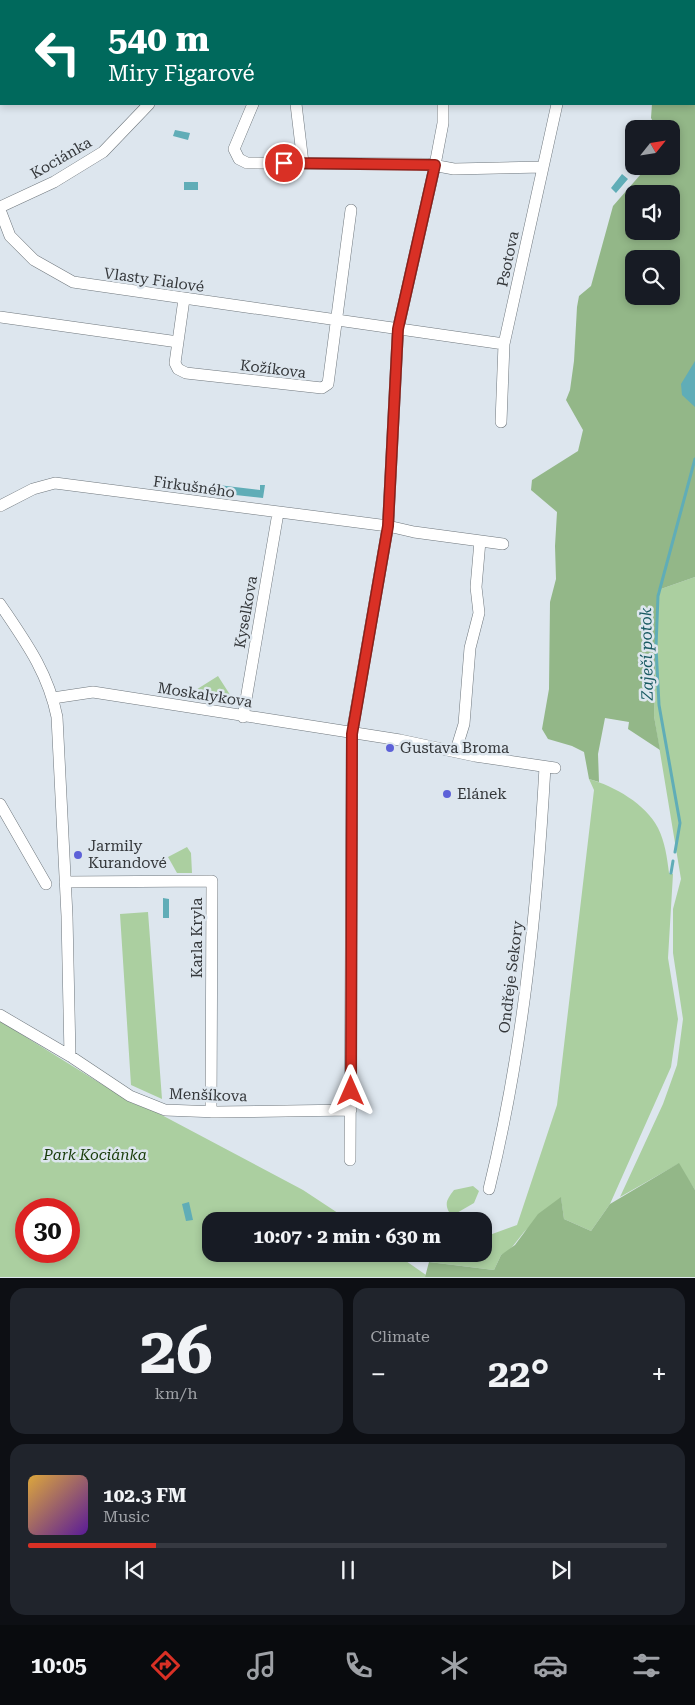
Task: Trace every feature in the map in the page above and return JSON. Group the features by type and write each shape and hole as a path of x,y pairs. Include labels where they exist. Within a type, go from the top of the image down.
{"street":[{"name":"Kociánka","path":"0,209 54,182 103,152 148,105"},
{"path":"253,105 234,149 239,159 247,163 435,165 454,169 543,167"},
{"path":"296,105 303,163"},
{"path":"350,1160 352,734 388,526 398,329 435,165 443,123 443,105"},
{"name":"Psotova","path":"500,422 504,344 557,105"},
{"name":"Vlasty Fialové","path":"0,209 10,236 34,260 67,280 98,288 504,344"},
{"path":"337,320 351,210"},
{"name":"Kožíkova","path":"184,299 175,363 178,369 186,372 322,388 328,384 337,320"},
{"path":"0,318 178,342"},
{"name":"Firkušného","path":"0,506 33,489 55,483 388,526"},
{"name":"Kyselkova","path":"243,716 278,513"},
{"path":"388,526 502,544"},
{"path":"352,734 456,750 464,724 470,648 479,612 476,587 480,541"},
{"path":"0,604 38,660 53,698 57,717 65,882 70,1056"},
{"name":"Moskalykova","path":"53,698 93,692 352,734"},
{"name":"Ondřeje Sekory","path":"456,750 475,756 550,767 529,969 503,1132 489,1189"},
{"path":"0,804 46,884"},
{"name":"Karla Kryla","path":"65,882 212,881 211,1112"},
{"name":"Menšíkova","path":"0,1015 70,1056 130,1096 165,1110 211,1112 351,1110"}],"green space":[{"path":"652,105 695,105 695,577 658,590 654,716 660,750 628,729 629,722 605,718 598,754 599,782 589,779 584,752 572,746 548,739 542,729 549,689 550,602 556,579 557,512 531,490 532,480 578,451 583,430 566,400 570,390 574,361 577,307 579,296 591,286 613,206 625,192 625,240 680,240 680,185 631,185 640,175 680,175 680,120 652,120"},
{"path":"695,577 695,1190 678,1164 620,1197 663,1104 677,1065 683,1019 673,953 673,909 681,879 654,716 658,590"},
{"path":"218,676 234,701 233,703 194,697 191,693"},
{"path":"589,779 619,791 646,811 658,828 665,850 669,873 673,874 668,958 678,1019 671,1067 610,1204 591,1231 564,1219 561,1198 524,1232 509,1251 501,1255 494,1270 429,1262 492,1262 492,1234 517,1225 557,1105 594,790"},
{"path":"187,847 191,853 192,873 177,873 168,857"},
{"path":"148,912 162,1099 131,1085 120,914"},
{"name":"Park Kociánka","path":"0,1021 132,1103 156,1112 303,1190 336,1212 202,1212 202,1262 407,1262 426,1275 425,1277 0,1277"},
{"path":"679,1163 695,1190 695,1277 425,1277 429,1262 494,1270 501,1255 515,1245 538,1214 561,1197 564,1219 591,1231 610,1204"},
{"path":"473,1186 479,1191 474,1203 458,1212 449,1212 447,1201 454,1190"}],"water":[{"path":"175,130 190,133 188,140 173,136"},
{"path":"622,174 628,179 616,193 611,188"},
{"path":"184,182 198,182 198,190 184,190"},
{"path":"695,361 695,407 682,395 681,384"},
{"path":"218,485 260,490 260,485 265,485 263,498 217,493"},
{"path":"163,898 169,899 169,918 163,918"},
{"path":"189,1202 193,1220 186,1221 182,1204"}],"waterway":[{"name":"Zaječí potok","path":"675,852 680,823 659,705 656,647 658,596 695,459"},
{"name":"Zaječí potok","path":"671,873 673,861"}],"place":[{"name":"Gustava Broma","path":"390,748"},
{"name":"Elánek","path":"447,794"},
{"name":"Jarmily Kurandové","path":"78,855"}],"route":[{"path":"284,163 435,165 398,329 388,526 352,734 351,1091"}]}
